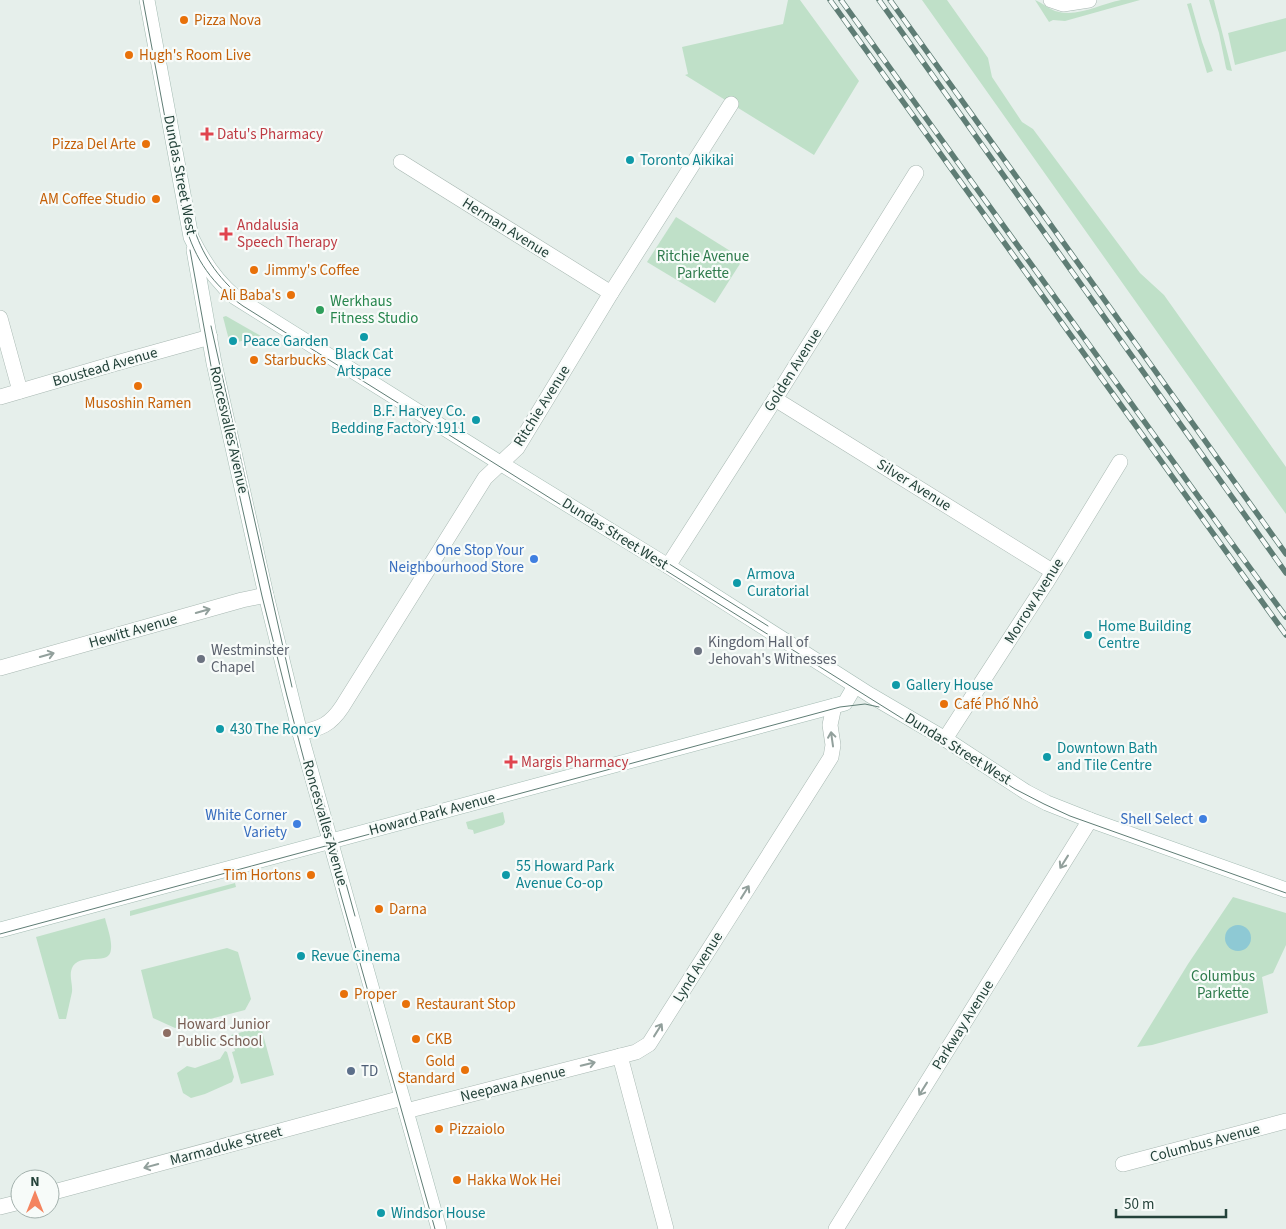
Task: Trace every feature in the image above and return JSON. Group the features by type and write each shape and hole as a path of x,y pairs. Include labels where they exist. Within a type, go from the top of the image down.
{"street":[{"name":"Dundas Street West","path":"146,0 191,237 208,269 235,297 668,566 855,686 945,739 1026,792 1047,803 1090,820 1286,890"},
{"path":"1051,0 1063,4 1089,0"},
{"name":"Ritchie Avenue","path":"300,733 324,726 333,720 402,614 485,478 517,448 611,293 731,104"},
{"name":"Herman Avenue","path":"401,162 611,293"},
{"name":"Golden Avenue","path":"668,566 775,399 916,172"},
{"name":"Roncesvalles Avenue","path":"191,237 210,338 266,595 300,733 439,1229"},
{"path":"0,318 20,391"},
{"name":"Boustead Avenue","path":"0,397 210,338"},
{"name":"Silver Avenue","path":"775,399 1052,572"},
{"name":"Morrow Avenue","path":"945,739 1120,462"},
{"name":"Hewitt Avenue","path":"0,668 242,600 266,595"},
{"name":"Howard Park Avenue","path":"0,930 845,703 855,686"},
{"name":"Lynd Avenue","path":"620,1056 636,1052 649,1044 831,757 833,745 830,730 834,706"},
{"name":"Parkway Avenue","path":"836,1229 1090,820"},
{"path":"620,1056 666,1229"},
{"name":"Neepawa Avenue","path":"404,1105 620,1056"},
{"name":"Marmaduke Street","path":"60,1190 299,1126 404,1105"},
{"name":"Columbus Avenue","path":"1123,1164 1286,1121"}],"green space":[{"path":"788,0 800,0 859,81 814,155 685,75 688,74 682,47 783,24"},
{"path":"922,0 947,0 988,58 992,77 1022,122 1033,129 1140,273 1164,295 1286,467 1286,514"},
{"path":"1035,0 1055,11 1072,13 1121,0 1140,0 1065,21 1053,20 1049,22"},
{"path":"1209,0 1214,0 1232,71 1226,68 1219,33"},
{"path":"1191,3 1202,42 1213,71 1207,73 1187,4"},
{"path":"1286,18 1286,51 1235,65 1228,33"},
{"name":"Ritchie Avenue Parkette","path":"676,217 743,259 715,303 647,262"},
{"path":"226,316 261,336 230,344 223,317"},
{"path":"503,812 505,822 503,825 474,834 473,830 468,829 466,822"},
{"path":"235,883 236,887 130,916 130,911"},
{"name":"Columbus Parkette","path":"1233,897 1286,913 1286,945 1273,973 1262,977 1268,1013 1152,1045 1137,1047 1188,964"},
{"path":"105,918 111,941 109,954 101,959 77,962 73,966 71,976 72,992 66,1019 59,1019 36,937"},
{"path":"227,948 238,952 251,999 245,1010 175,1028 153,1018 141,970"},
{"path":"261,1027 274,1075 241,1084 232,1052 235,1051 231,1035"},
{"path":"225,1051 227,1052 234,1077 232,1082 191,1098 183,1093 177,1073 187,1066 195,1068 220,1059"}],"water":[{"path":"1238,925 1247,929 1251,938 1247,947 1238,951 1229,947 1225,938 1229,929"}],"tram line":[{"path":"143,0 185,225"},
{"path":"190,214 196,235 211,264 233,290"},
{"path":"185,224 194,249 207,271 232,298 243,306 1015,789 1070,816 1286,893"},
{"path":"190,250 213,377 262,596 287,696 327,846 435,1229"},
{"path":"211,326 292,687"},
{"path":"577,506 768,626"},
{"path":"0,934 840,707 865,704 879,707"},
{"path":"321,793 355,916"}],"railway":[{"path":"830,0 1286,635"},
{"path":"841,0 1286,617"},
{"path":"879,0 1286,573"},
{"path":"890,0 1286,554"}],"place":[{"name":"Pizza Nova","path":"184,20"},
{"name":"Hugh's Room Live","path":"129,55"},
{"name":"Datu's Pharmacy","path":"207,134"},
{"name":"Pizza Del Arte","path":"146,144"},
{"name":"Toronto Aikikai","path":"630,160"},
{"name":"AM Coffee Studio","path":"156,199"},
{"name":"Andalusia Speech Therapy","path":"226,234"},
{"name":"Jimmy's Coffee","path":"254,270"},
{"name":"Ali Baba's","path":"291,295"},
{"name":"Werkhaus Fitness Studio","path":"320,310"},
{"name":"Black Cat Artspace","path":"364,337"},
{"name":"Peace Garden","path":"233,341"},
{"name":"Starbucks","path":"254,360"},
{"name":"Musoshin Ramen","path":"138,386"},
{"name":"B.F. Harvey Co. Bedding Factory 1911","path":"476,420"},
{"name":"One Stop Your Neighbourhood Store","path":"534,559"},
{"name":"Armova Curatorial","path":"737,583"},
{"name":"Home Building Centre","path":"1088,635"},
{"name":"Kingdom Hall of Jehovah's Witnesses","path":"698,651"},
{"name":"Westminster Chapel","path":"201,659"},
{"name":"Gallery House","path":"896,685"},
{"name":"Café Phố Nhỏ","path":"944,704"},
{"name":"430 The Roncy","path":"220,729"},
{"name":"Downtown Bath and Tile Centre","path":"1047,757"},
{"name":"Margis Pharmacy","path":"511,762"},
{"name":"Shell Select","path":"1203,819"},
{"name":"White Corner Variety","path":"297,824"},
{"name":"Tim Hortons","path":"311,875"},
{"name":"55 Howard Park Avenue Co-op","path":"506,875"},
{"name":"Darna","path":"379,909"},
{"name":"Revue Cinema","path":"301,956"},
{"name":"Proper","path":"344,994"},
{"name":"Restaurant Stop","path":"406,1004"},
{"name":"Howard Junior Public School","path":"167,1033"},
{"name":"CKB","path":"416,1039"},
{"name":"Gold Standard","path":"465,1070"},
{"name":"TD","path":"351,1071"},
{"name":"Pizzaiolo","path":"439,1129"},
{"name":"Hakka Wok Hei","path":"457,1180"},
{"name":"Windsor House","path":"381,1213"}]}
